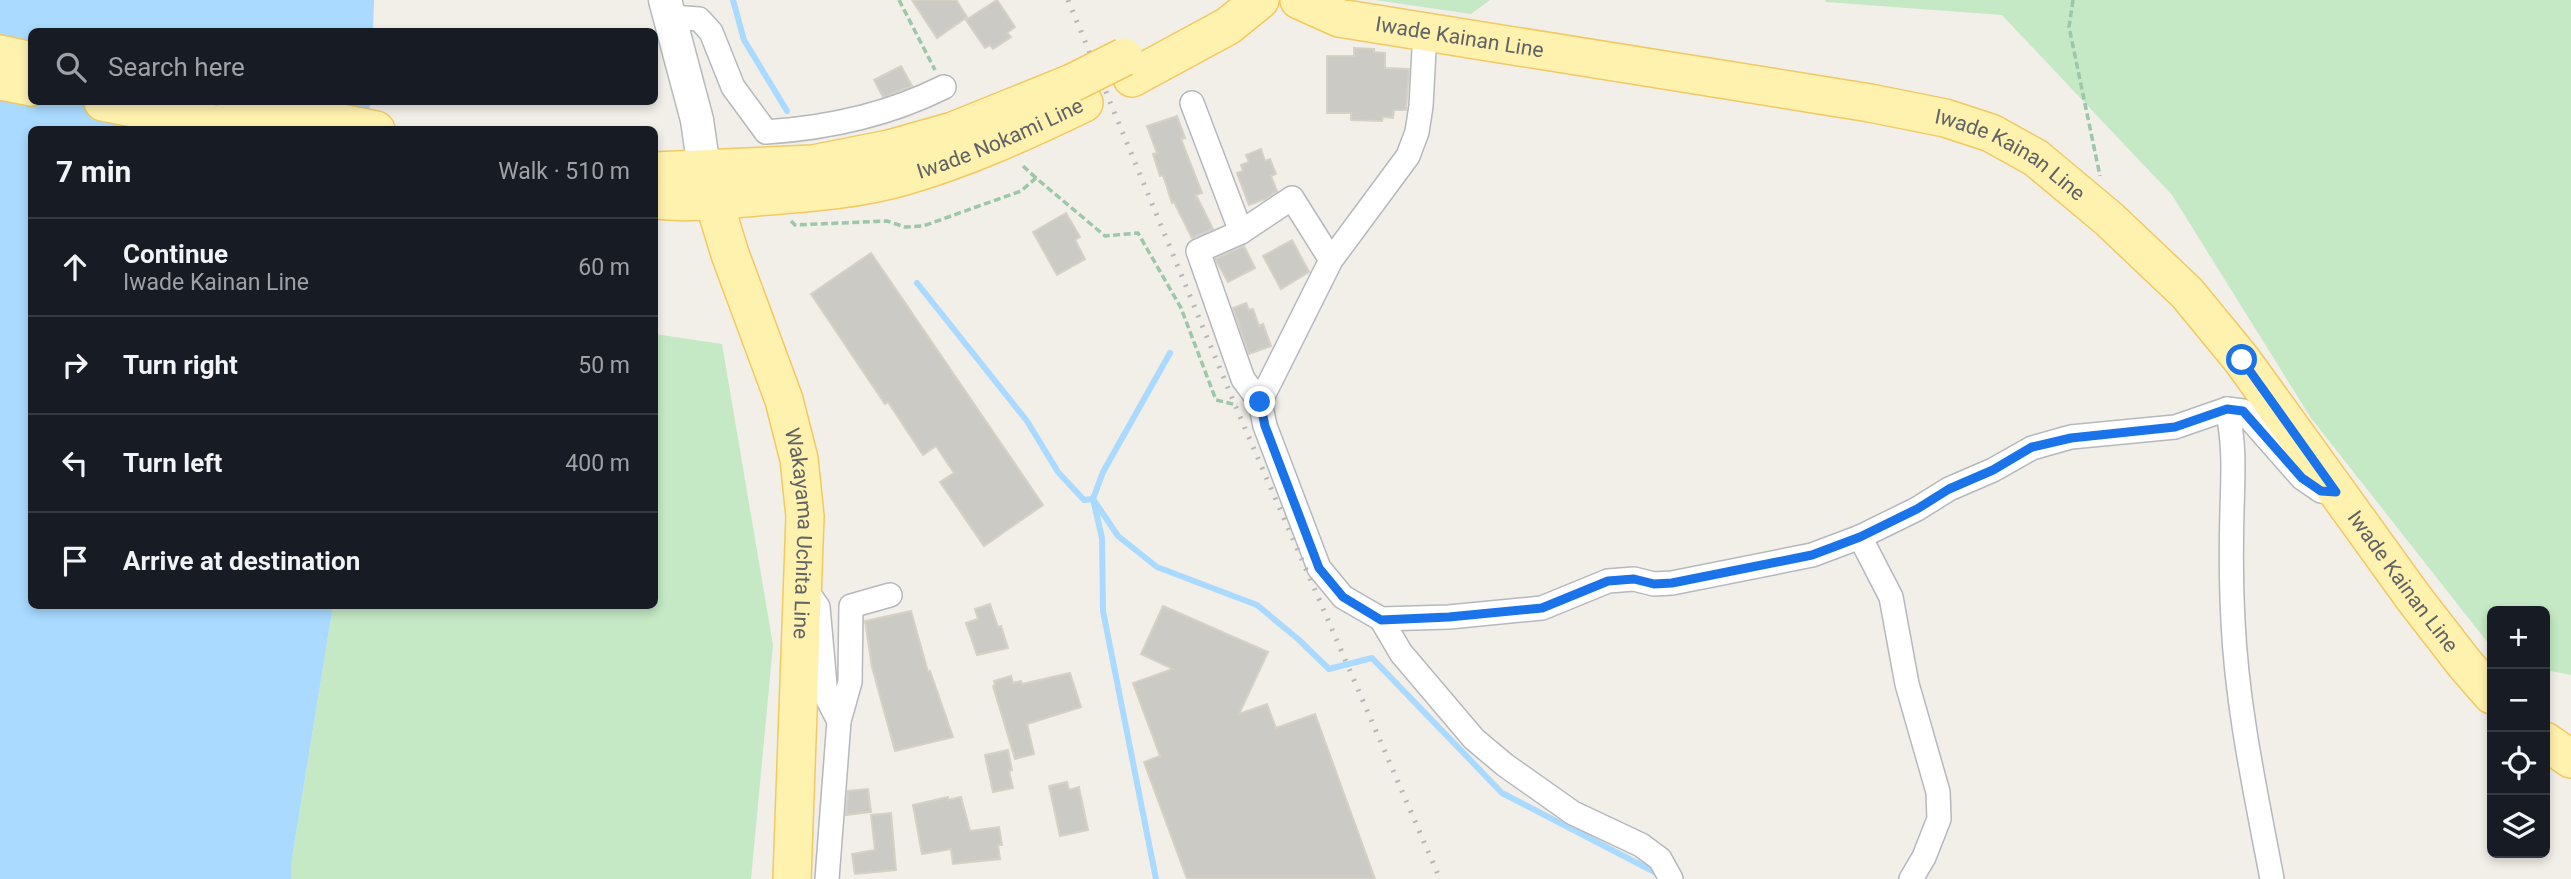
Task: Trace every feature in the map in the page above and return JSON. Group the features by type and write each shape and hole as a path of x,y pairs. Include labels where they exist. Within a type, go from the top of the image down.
{"main road":[{"name":"Iwade Nokami Line","path":"1128,68 1214,10 1239,0"},
{"name":"Iwade Nokami Line","path":"709,185 889,149 1078,93 1128,68 1228,26 1260,0"},
{"name":"Iwade Kainan Line","path":"1298,0 1339,18 1870,103 1945,118 1991,133 2036,158 2109,219 2187,293 2242,360 2430,619 2487,689"},
{"path":"660,186 709,185 697,120 668,9"},
{"path":"0,54 28,60"},
{"path":"0,81 28,86"},
{"path":"118,105 224,126"},
{"path":"251,105 356,126"},
{"name":"Wakayama Uchita Line","path":"709,185 730,254 784,400 799,459 804,516 803,586 792,879"},
{"path":"2550,744 2571,759"}],"street":[{"path":"668,9 699,19 710,32 733,87 766,132 862,119 944,87"},
{"path":"1260,402 1331,260 1408,156 1417,132 1421,106 1425,31"},
{"path":"1192,103 1241,232"},
{"path":"1331,260 1292,198 1241,232 1198,251 1243,379 1260,402 1265,426 1319,568 1343,597 1381,620 1401,653 1474,739 1505,765 1573,813 1642,845 1660,859 1671,879"},
{"path":"2227,409 2234,437 2232,527 2236,661 2250,770 2272,879"},
{"path":"1381,620 1542,608 1608,581 1634,579 1654,584 1672,583 1812,555 1860,537 1917,509 1949,489 1993,470 2032,447 2071,438 2175,427 2227,409 2243,411 2302,478 2321,491 2336,492"},
{"path":"1860,537 1891,597 1908,684 1933,766 1938,792 1939,819 1924,857 1911,879"},
{"path":"803,586 818,607 826,696 839,721"},
{"path":"827,879 839,721 850,682 851,606 890,595"}],"path":[{"path":"899,0 944,87"},
{"path":"2073,0 2069,27 2101,181"},
{"path":"1023,166 1105,236 1138,233 1181,309 1216,400 1235,405 1260,402"},
{"path":"787,217 795,225 887,220 905,227 923,226 1021,191 1036,178"}],"green space":[{"path":"1375,0 1490,0 1471,14"},
{"path":"1825,0 2571,0 2571,675 2550,671 2550,606 2487,606 2487,642 2311,418 2172,195 2002,15"},
{"path":"658,334 722,344 773,645 751,879 291,879 292,858 333,609 658,609"}],"water":[{"path":"0,0 374,0 373,28 28,28 28,105 370,105 369,126 28,126 28,609 333,609 292,858 291,879 0,879"}],"building":[{"path":"912,0 956,0 967,17 937,38"},
{"path":"997,0 1015,27 1007,33 1011,37 993,49 990,45 985,48 966,20"},
{"path":"1354,48 1374,49 1374,52 1385,53 1385,68 1409,69 1406,110 1394,110 1393,118 1383,117 1382,121 1351,120 1351,113 1327,113 1327,56 1354,56"},
{"path":"901,66 912,86 883,97 874,80"},
{"path":"1177,116 1185,138 1181,139 1202,193 1196,195 1213,229 1192,238 1174,202 1172,203 1163,175 1160,176 1153,154 1157,153 1147,126"},
{"path":"1261,149 1265,161 1270,159 1276,174 1271,176 1277,191 1249,205 1237,173 1243,171 1241,165 1249,162 1246,155"},
{"path":"1066,213 1080,237 1075,240 1085,259 1057,275 1033,232"},
{"path":"1292,240 1309,272 1281,289 1263,256"},
{"path":"1244,246 1255,268 1228,282 1215,259"},
{"path":"871,253 1043,505 984,546 940,482 954,473 936,446 923,455 811,294"},
{"path":"1246,303 1249,310 1253,309 1259,326 1263,324 1271,346 1249,354 1233,308"},
{"path":"990,604 1008,648 977,655 966,623 978,619 975,609"},
{"path":"1163,606 1268,652 1239,714 1267,704 1276,728 1315,714 1375,879 1187,879 1144,762 1160,756 1133,683 1173,669 1141,654"},
{"path":"911,611 928,672 930,671 953,737 895,751 872,667 865,621"},
{"path":"1070,673 1081,707 1027,724 1034,754 1015,759 993,686 994,681 1011,676 1013,683 1021,681 1022,684"},
{"path":"1008,750 1013,788 993,792 985,755"},
{"path":"1067,782 1069,790 1079,787 1088,830 1060,836 1049,786"},
{"path":"868,789 871,812 846,815 848,791"},
{"path":"948,797 948,800 961,797 970,831 999,827 1002,845 998,845 1000,859 953,864 951,849 922,854 913,805"},
{"path":"891,813 896,870 855,874 852,854 875,850 871,815"}],"waterway":[{"path":"733,0 744,40 787,111"},
{"path":"917,283 1027,421 1058,472 1084,500 1093,499"},
{"path":"1156,879 1103,611 1102,538 1093,499 1103,472 1170,353"},
{"path":"1093,499 1118,536 1157,567 1257,605 1329,669 1372,658 1502,793 1664,877"}],"railway":[{"path":"1068,0 1235,405 1440,879"}],"route":[{"path":"1260,402 1265,426 1319,568 1343,597 1381,620 1542,608 1608,581 1634,579 1654,584 1672,583 1812,555 1860,537 1917,509 1949,489 1993,470 2032,447 2071,438 2175,427 2227,409 2243,411 2302,478 2321,491 2336,492 2242,360"}]}
